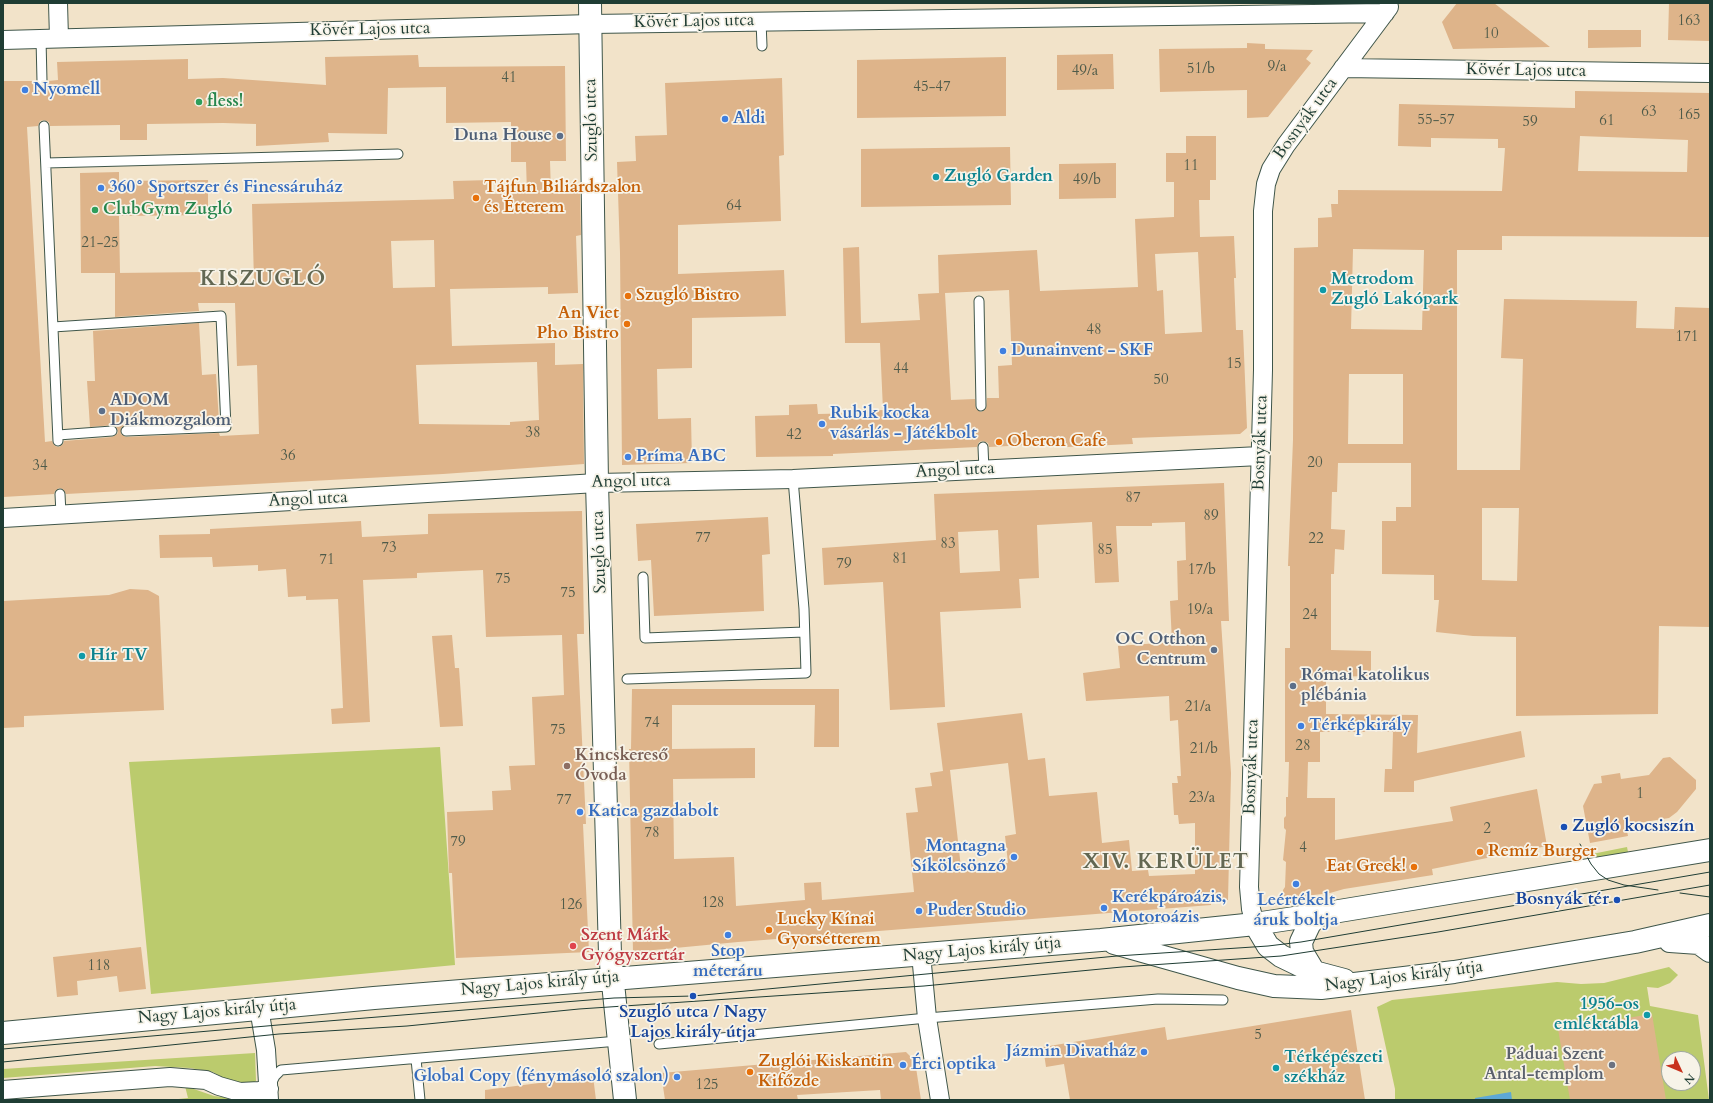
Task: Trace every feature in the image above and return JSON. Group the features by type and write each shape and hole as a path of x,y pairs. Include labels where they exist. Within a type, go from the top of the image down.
{"main road":[{"name":"Szugló utca","path":"590,13 598,483 612,978 625,1100"},
{"name":"Nagy Lajos király útja","path":"3,1033 258,1008 612,978 1101,940 1255,924 1710,850"},
{"path":"1314,972 1302,952 1301,942 1310,922 1321,914"},
{"path":"1255,924 1268,946 1281,956 1314,972 1334,979 1369,983"},
{"name":"Nagy Lajos király útja","path":"1101,940 1238,978 1274,986 1321,988 1454,972 1635,942 1710,925"},
{"path":"1635,942 1691,942 1699,943 1710,950"}],"street":[{"path":"58,3 59,38"},
{"name":"Kövér Lajos utca","path":"3,40 590,13 761,21 1389,8"},
{"name":"Bosnyák utca","path":"1255,924 1251,909 1249,887 1263,370 1263,211 1266,184 1270,169 1286,145 1342,68 1389,8"},
{"name":"Kövér Lajos utca","path":"1342,68 1710,73"},
{"name":"Angol utca","path":"3,518 598,483 793,479 1260,456"},
{"path":"921,954 927,1018 940,1100"},
{"path":"3,1090 170,1077 206,1080 219,1086 240,1092 259,1091 269,1094 264,1036 258,1008"}],"lane":[{"path":"761,21 762,46"},
{"path":"41,39 42,81"},
{"path":"44,126 58,438 112,431"},
{"path":"46,163 398,154"},
{"path":"979,301 981,406"},
{"path":"53,327 221,316 226,427 126,431"},
{"path":"983,447 984,470"},
{"path":"627,680 806,673 804,609 793,479"},
{"path":"60,494 61,514"},
{"path":"643,577 645,638 804,632"},
{"path":"658,1044 927,1018 1158,999 1223,1000"},
{"path":"269,1094 275,1076 281,1070 618,1041"},
{"path":"416,1059 420,1100"}],"green space":[{"path":"440,747 455,965 151,994 129,762"},
{"path":"1627,847 1628,852 1593,859 1592,854"},
{"path":"1669,967 1678,975 1670,983 1658,988 1647,987 1650,1006 1698,1015 1709,1100 1395,1100 1395,1089 1377,1007 1392,1000 1557,982 1581,984 1604,983"},
{"path":"255,1053 256,1081 249,1086 228,1081 213,1072 190,1068 155,1066 3,1078 3,1069"},
{"path":"185,1086 214,1096 248,1100 169,1100 188,1098"}],"water":[{"path":"1511,1092 1512,1100 1475,1100 1475,1098"}],"building":[{"path":"1457,3 1494,3 1550,47 1453,49 1442,22"},
{"path":"1669,3 1710,3 1710,41 1668,40"},
{"path":"1588,30 1641,30 1641,47 1588,48"},
{"path":"1247,43 1265,44 1265,49 1313,50 1306,59 1311,63 1268,117 1247,118 1247,90 1160,92 1159,49 1247,48"},
{"path":"1113,54 1114,89 1057,90 1057,55"},
{"path":"418,55 419,67 565,66 566,161 550,161 551,193 580,192 581,235 576,236 578,293 548,294 548,287 450,289 452,346 555,343 555,365 583,364 584,464 443,474 66,494 63,489 59,488 54,494 3,497 3,81 36,81 39,86 45,86 48,81 58,80 57,62 188,59 188,79 223,78 326,85 325,57","holes":["446,87 446,123 511,122 511,162 526,162 527,193 491,194 491,180 453,181 454,199 252,204 254,282 206,283 206,272 115,273 115,317 199,311 198,303 235,303 237,366 257,365 259,434 220,436 219,433 126,437 121,434 121,428 126,425 219,421 216,374 202,375 199,323 93,331 95,381 87,381 90,427 114,425 117,428 118,433 112,437 64,441 59,447 55,446 52,441 45,442 27,127 38,126 40,121 44,120 49,122 50,126 120,125 120,140 147,140 147,124 256,124 256,146 329,142 328,133 387,134 388,88","434,240 435,287 393,288 391,241","537,362 539,420 510,422 510,425 419,424 416,365"]},
{"name":"Zugló Garden","path":"1006,57 1006,116 857,118 857,60"},
{"path":"782,78 784,155 779,156 781,221 678,225 678,274 784,270 786,316 692,318 692,368 657,369 658,419 691,418 692,463 622,465 620,253 617,162 636,161 635,136 667,135 665,83"},
{"path":"1575,91 1710,93 1710,237 1502,236 1502,250 1457,250 1457,470 1520,470 1523,359 1501,358 1504,299 1637,301 1636,328 1674,329 1675,307 1710,308 1710,627 1659,626 1658,714 1516,716 1516,637 1473,636 1436,632 1439,600 1434,600 1434,575 1382,574 1382,521 1396,521 1396,507 1411,507 1411,463 1338,463 1337,492 1332,492 1331,529 1345,530 1344,550 1335,549 1334,574 1331,574 1331,650 1371,651 1371,676 1326,677 1326,714 1418,715 1417,753 1521,731 1525,757 1414,781 1414,792 1384,792 1385,769 1392,769 1393,732 1320,732 1320,762 1308,762 1307,798 1335,798 1335,840 1453,821 1450,807 1537,789 1547,846 1432,869 1433,875 1344,889 1330,893 1297,897 1288,906 1284,907 1283,890 1285,887 1286,862 1283,860 1286,830 1284,828 1284,818 1286,816 1286,797 1288,797 1289,762 1285,762 1285,648 1290,648 1290,566 1288,566 1293,440 1294,248 1318,247 1318,218 1332,217 1331,204 1338,204 1338,190 1502,191 1505,148 1498,148 1498,139 1431,138 1431,147 1398,146 1399,104 1575,108","holes":["1580,136 1688,140 1687,172 1578,171","1353,249 1424,250 1422,330 1351,329","1349,374 1403,374 1403,444 1348,444","1482,508 1519,508 1517,581 1482,580"]},
{"path":"1186,136 1216,136 1216,180 1210,180 1210,200 1199,200 1200,237 1234,236 1236,330 1243,330 1247,428 1240,434 1132,438 1133,444 1067,447 1067,443 989,447 988,443 983,441 979,442 977,447 833,454 833,456 756,457 755,416 789,415 789,405 817,404 818,414 860,413 860,411 883,410 880,343 845,343 843,248 859,247 861,323 920,320 918,294 939,293 938,255 1037,250 1040,291 1138,287 1135,219 1174,217 1174,182 1166,182 1166,153 1186,153","holes":["1198,252 1202,332 1165,334 1163,290 1157,291 1155,254","1009,290 1012,365 998,366 999,398 987,398 986,409 981,412 976,409 975,399 951,400 945,293"]},
{"name":"Zugló Garden","path":"1010,147 1011,205 861,207 861,149"},
{"path":"1116,163 1116,198 1059,199 1059,164"},
{"path":"119,172 119,181 208,180 208,215 119,216 120,273 81,273 80,173"},
{"path":"1224,483 1229,621 1221,621 1231,773 1228,900 1211,900 1211,905 738,942 633,952 629,749 631,749 632,689 839,689 839,747 814,747 815,705 672,705 672,749 755,748 755,778 673,779 674,859 734,857 736,906 805,900 804,883 821,882 822,900 914,892 906,813 918,812 915,788 932,786 930,773 943,771 937,723 1022,713 1028,760 1045,758 1049,796 1097,792 1102,843 1129,840 1132,871 1148,870 1149,876 1195,874 1195,823 1179,824 1178,815 1174,815 1172,783 1178,783 1177,776 1181,776 1178,720 1170,721 1169,696 1086,701 1083,673 1120,668 1118,646 1172,642 1170,601 1178,600 1177,561 1186,560 1185,522 1152,523 1152,526 1116,526 1119,582 1095,583 1092,522 1037,525 1039,578 1019,579 1021,608 940,612 945,707 890,710 883,582 824,585 822,548 936,540 934,494","holes":["998,530 1000,571 960,573 958,532","1008,763 1016,834 1005,836 1008,863 961,868 950,770"]},
{"path":"582,511 584,634 577,634 586,824 583,824 589,952 456,958 452,873 449,873 447,812 493,810 492,791 511,790 509,766 535,765 532,697 564,695 562,635 486,637 483,570 417,573 417,578 363,580 370,722 332,724 331,709 343,708 338,599 306,600 306,596 288,597 286,569 258,571 258,565 213,567 212,557 160,558 159,535 210,534 210,529 361,521 362,537 428,534 428,514"},
{"path":"768,517 770,554 762,555 764,611 654,616 651,560 638,561 636,524"},
{"name":"Hír TV","path":"130,589 148,590 159,596 164,710 24,716 24,727 3,728 3,601 109,595"},
{"path":"452,635 455,668 459,668 463,726 440,727 432,636"},
{"path":"1670,757 1696,780 1696,789 1677,812 1669,818 1626,825 1628,836 1590,843 1583,806 1594,784 1602,783 1601,776 1620,773 1621,779 1649,775 1663,758"},
{"path":"141,947 146,989 119,992 117,976 77,981 78,995 57,997 53,957"},
{"name":"Térképészeti székház","path":"1351,1010 1365,1100 1070,1100 1064,1064 1046,1067 1043,1047 1165,1027 1167,1040"},
{"name":"Páduai Szent Antal-templom","path":"1652,1014 1661,1069 1661,1091 1665,1091 1666,1100 1570,1100 1558,1029"},
{"path":"906,1052 915,1061 921,1100 881,1100 880,1090 797,1095 798,1100 665,1100 661,1073"},
{"path":"593,1076 596,1100 485,1100 485,1090"}],"tram line":[{"path":"1580,844 1591,864 1599,874 1608,880 1624,885 1658,890"},
{"path":"3,1049 614,998 693,996 1117,956 1268,946 1301,942 1710,872"},
{"path":"3,1062 279,1034 407,1026 579,1009 924,986 1122,967 1281,956 1438,932 1710,885"},
{"path":"1680,893 1710,897"}],"place":[{"name":"Nyomell","path":"25,90"},
{"name":"fless!","path":"199,102"},
{"name":"Aldi","path":"725,119"},
{"name":"Duna House","path":"560,136"},
{"name":"Zugló Garden","path":"936,177"},
{"name":"360° Sportszer és Finessáruház","path":"101,188"},
{"name":"Tájfun Biliárdszalon és Étterem","path":"476,198"},
{"name":"ClubGym Zugló","path":"95,210"},
{"name":"Metrodom Zugló Lakópark","path":"1323,290"},
{"name":"Szugló Bistro","path":"628,296"},
{"name":"An Viet Pho Bistro","path":"627,324"},
{"name":"Dunainvent - SKF","path":"1003,351"},
{"name":"ADOM Diákmozgalom","path":"102,411"},
{"name":"Rubik kocka vásárlás - Játékbolt","path":"822,424"},
{"name":"Oberon Cafe","path":"999,442"},
{"name":"Príma ABC","path":"628,457"},
{"name":"OC Otthon Centrum","path":"1214,650"},
{"name":"Hír TV","path":"82,656"},
{"name":"Római katolikus plébánia","path":"1293,686"},
{"name":"Térképkirály","path":"1301,726"},
{"name":"Kincskereső Óvoda","path":"567,766"},
{"name":"Katica gazdabolt","path":"580,812"},
{"name":"Zugló kocsiszín","path":"1564,827"},
{"name":"Remíz Burger","path":"1480,852"},
{"name":"Montagna Síkölcsönző","path":"1014,857"},
{"name":"Eat Greek!","path":"1414,867"},
{"name":"Leértékelt áruk boltja","path":"1296,884"},
{"name":"Bosnyák tér","path":"1617,900"},
{"name":"Kerékpároázis, Motoroázis","path":"1104,908"},
{"name":"Puder Studio","path":"919,911"},
{"name":"Lucky Kínai Gyorsétterem","path":"769,930"},
{"name":"Stop méteráru","path":"728,935"},
{"name":"Szent Márk Gyógyszertár","path":"573,946"},
{"name":"Szugló utca / Nagy Lajos király útja","path":"693,996"},
{"name":"1956-os emléktábla","path":"1647,1015"},
{"name":"Jázmin Divatház","path":"1144,1052"},
{"name":"Érci optika","path":"903,1065"},
{"name":"Páduai Szent Antal-templom","path":"1612,1065"},
{"name":"Térképészeti székház","path":"1276,1068"},
{"name":"Zuglói Kiskantin Kifőzde","path":"750,1072"},
{"name":"Global Copy (fénymásoló szalon)","path":"677,1077"}],"district":[{"name":"KISZUGLÓ","path":"263,280"},
{"name":"XIV. KERÜLET","path":"1166,863"}]}
